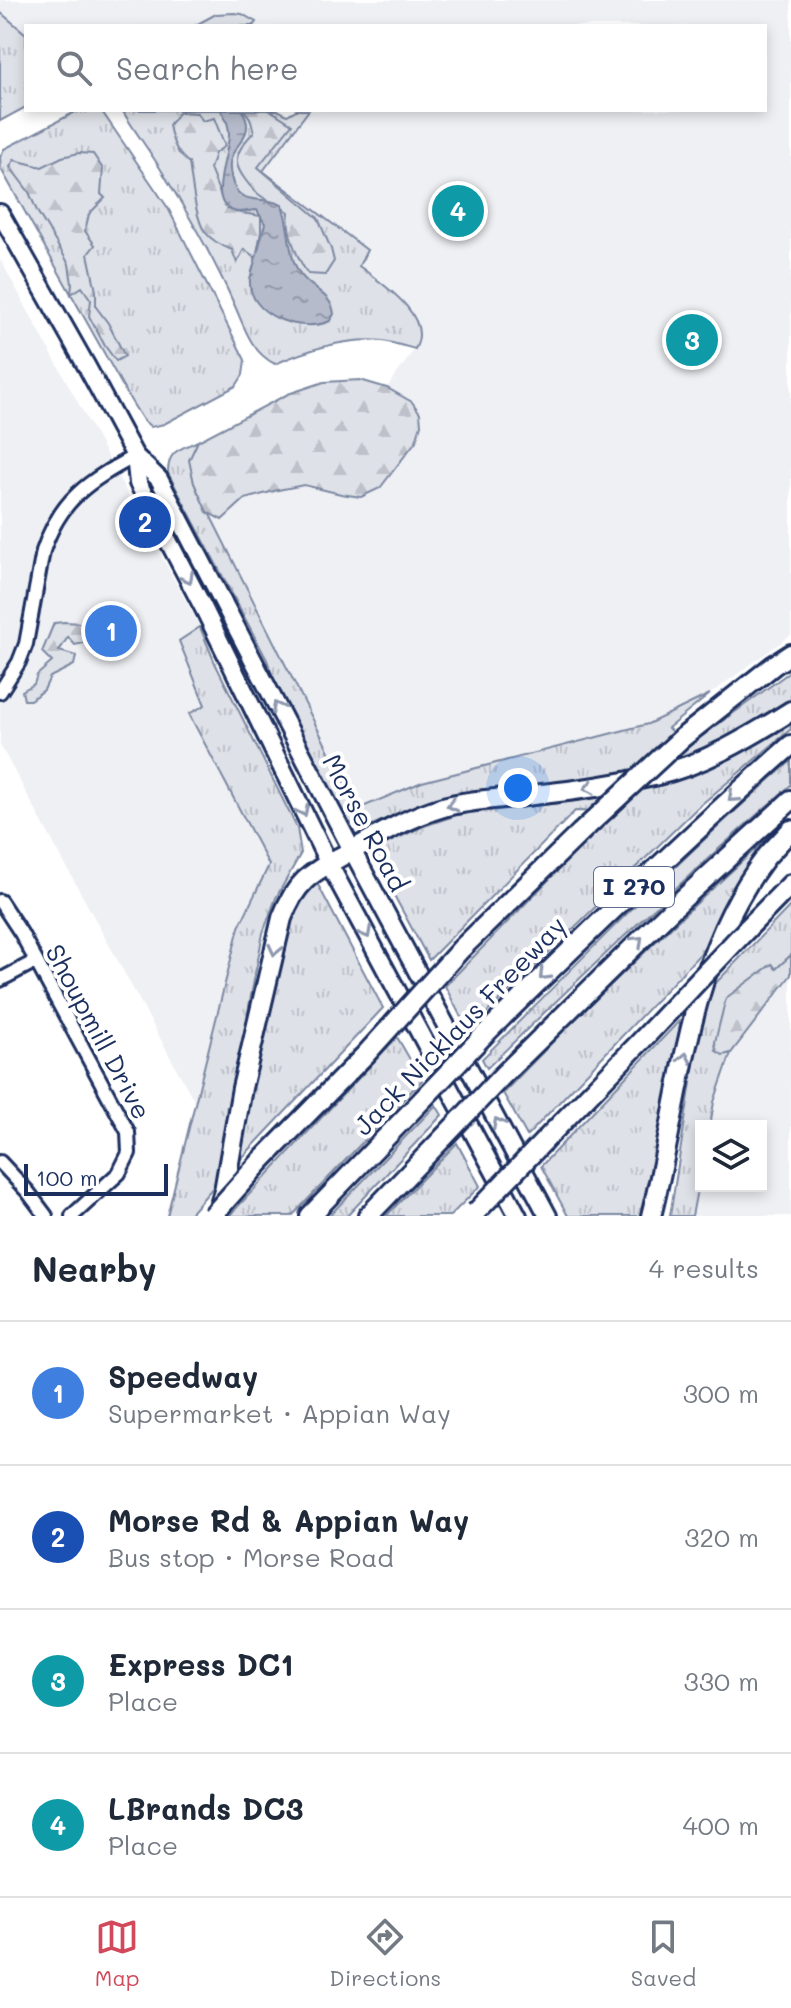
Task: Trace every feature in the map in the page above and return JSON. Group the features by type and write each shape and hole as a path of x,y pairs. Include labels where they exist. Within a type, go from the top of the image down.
{"highway":[{"path":"214,1216 262,1160 366,1054 461,949 682,738 791,653"},
{"path":"214,1216 224,1191 242,1088 282,918 303,880 421,814 465,802 565,792 656,776 700,761 743,741 791,711"},
{"name":"Jack Nicklaus Freeway","path":"310,1216 483,1036 620,901 791,745"},
{"name":"I 270","path":"368,1216 503,1075 673,908 791,800"},
{"path":"651,1216 696,1005 714,951 747,886 766,857 791,830"},
{"path":"474,1214 791,884"}],"main road":[{"name":"Morse Road","path":"0,213 135,456 159,479 352,850 548,1216"},
{"name":"Morse Road","path":"135,456 138,483 204,609 329,864 518,1216"}],"street":[{"path":"0,692 19,662 26,644 43,551 62,510 85,487 135,456"},
{"name":"Shoupmill Drive","path":"0,901 21,933 128,1132 129,1153 119,1173 72,1216"},
{"path":"0,980 36,961"},
{"path":"0,1162 46,1216"}],"shaded area":[{"path":"0,0 791,0 791,635 710,694 648,724 422,782 358,809 207,512 222,520 245,499 304,485 361,497 380,488 416,441 412,402 387,388 418,344 420,335 416,320 386,287 359,266 366,250 263,171 307,112 767,112 767,24 24,24 24,32 0,12"},
{"path":"0,259 200,627 179,642 205,705 189,714 269,865 239,927 196,1104 0,745"},
{"path":"791,975 791,1216 692,1216 697,1192 767,1192 767,1120 711,1120 731,1053"}],"green space":[{"path":"0,12 24,32 24,108 0,121"},
{"path":"216,14 242,14 256,22 198,24"},
{"path":"75,112 103,113 168,208 245,360 243,375 236,386 164,424 151,427 143,420 1,169 0,157 4,149"},
{"path":"123,112 282,112 287,115 307,112 263,171 367,250 359,266 391,291 411,313 419,337 415,349 370,340 314,350 275,364 267,359 250,338 201,237"},
{"path":"179,112 197,113 203,121 214,118 225,146 215,153 210,169 222,199 235,212 261,216 256,258 244,249 237,263 232,250 205,232 194,199 189,163 175,146 169,125"},
{"path":"246,112 273,112 292,124 258,167 318,218 334,261 325,275 308,274 293,244 289,212 258,193 239,169 239,152 254,132"},
{"path":"79,153 93,154 103,169 101,194 105,198 89,214 85,231 95,245 88,254 96,307 125,356 116,361 89,316 91,300 82,287 71,294 69,264 29,192 10,167 14,160 42,167"},
{"path":"360,380 387,388 412,402 420,413 421,425 416,441 380,488 361,497 304,485 245,499 222,520 207,512 194,483 189,460 198,441 288,394 324,382"},
{"path":"198,441 190,460 194,483 358,809 422,782 648,724 710,694 668,728 687,747 791,671 791,701 717,745 678,759 607,779 443,796 368,827 357,826 347,821 277,689 267,660 168,473 172,455"},
{"path":"54,623 80,623 93,634 88,642 75,645 68,637 59,651 76,656 74,665 50,677 44,690 30,700 24,700 22,691 34,684 37,675 52,662 42,652"},
{"path":"200,627 297,828 301,853 276,898 263,933 215,1185 188,1216 167,1216 239,927 269,865 189,714 205,705 179,641"},
{"path":"790,723 791,729 697,808 468,1031 445,986 615,812 575,811 429,960 370,851 424,826 460,814 585,800 657,786 737,755"},
{"path":"791,761 791,785 637,924 487,1068 482,1059 672,870"},
{"path":"773,833 775,835 730,899 701,953 527,1136 503,1093 565,1029"},
{"path":"316,881 383,1008 238,1162 253,1078 286,933 294,910"},
{"path":"791,905 791,955 776,969 773,965 717,1050 723,1055 731,1053 711,1120 695,1120 697,1192 692,1216 670,1216 695,1057 709,990"},
{"path":"791,955 791,975 731,1053 723,1055 716,1051 715,1042 726,998 772,964 776,969"},
{"path":"681,1019 656,1168 644,1216 568,1216 541,1166"},
{"path":"397,1037 422,1080 292,1216 229,1216"},
{"path":"436,1105 442,1115 347,1216 329,1216"},
{"path":"457,1143 480,1186 450,1216 386,1216"}],"water":[{"path":"222,112 243,112 247,128 230,160 232,182 242,196 282,205 295,265 303,278 329,301 334,314 330,321 305,325 278,319 257,303 251,292 250,279 265,224 257,210 238,212 222,201 221,179 229,134"}],"place":[{"name":"LBrands DC3","path":"458,211"},
{"name":"Express DC1","path":"692,340"},
{"name":"Morse Rd & Appian Way","path":"145,522"},
{"name":"Speedway","path":"111,631"}]}
